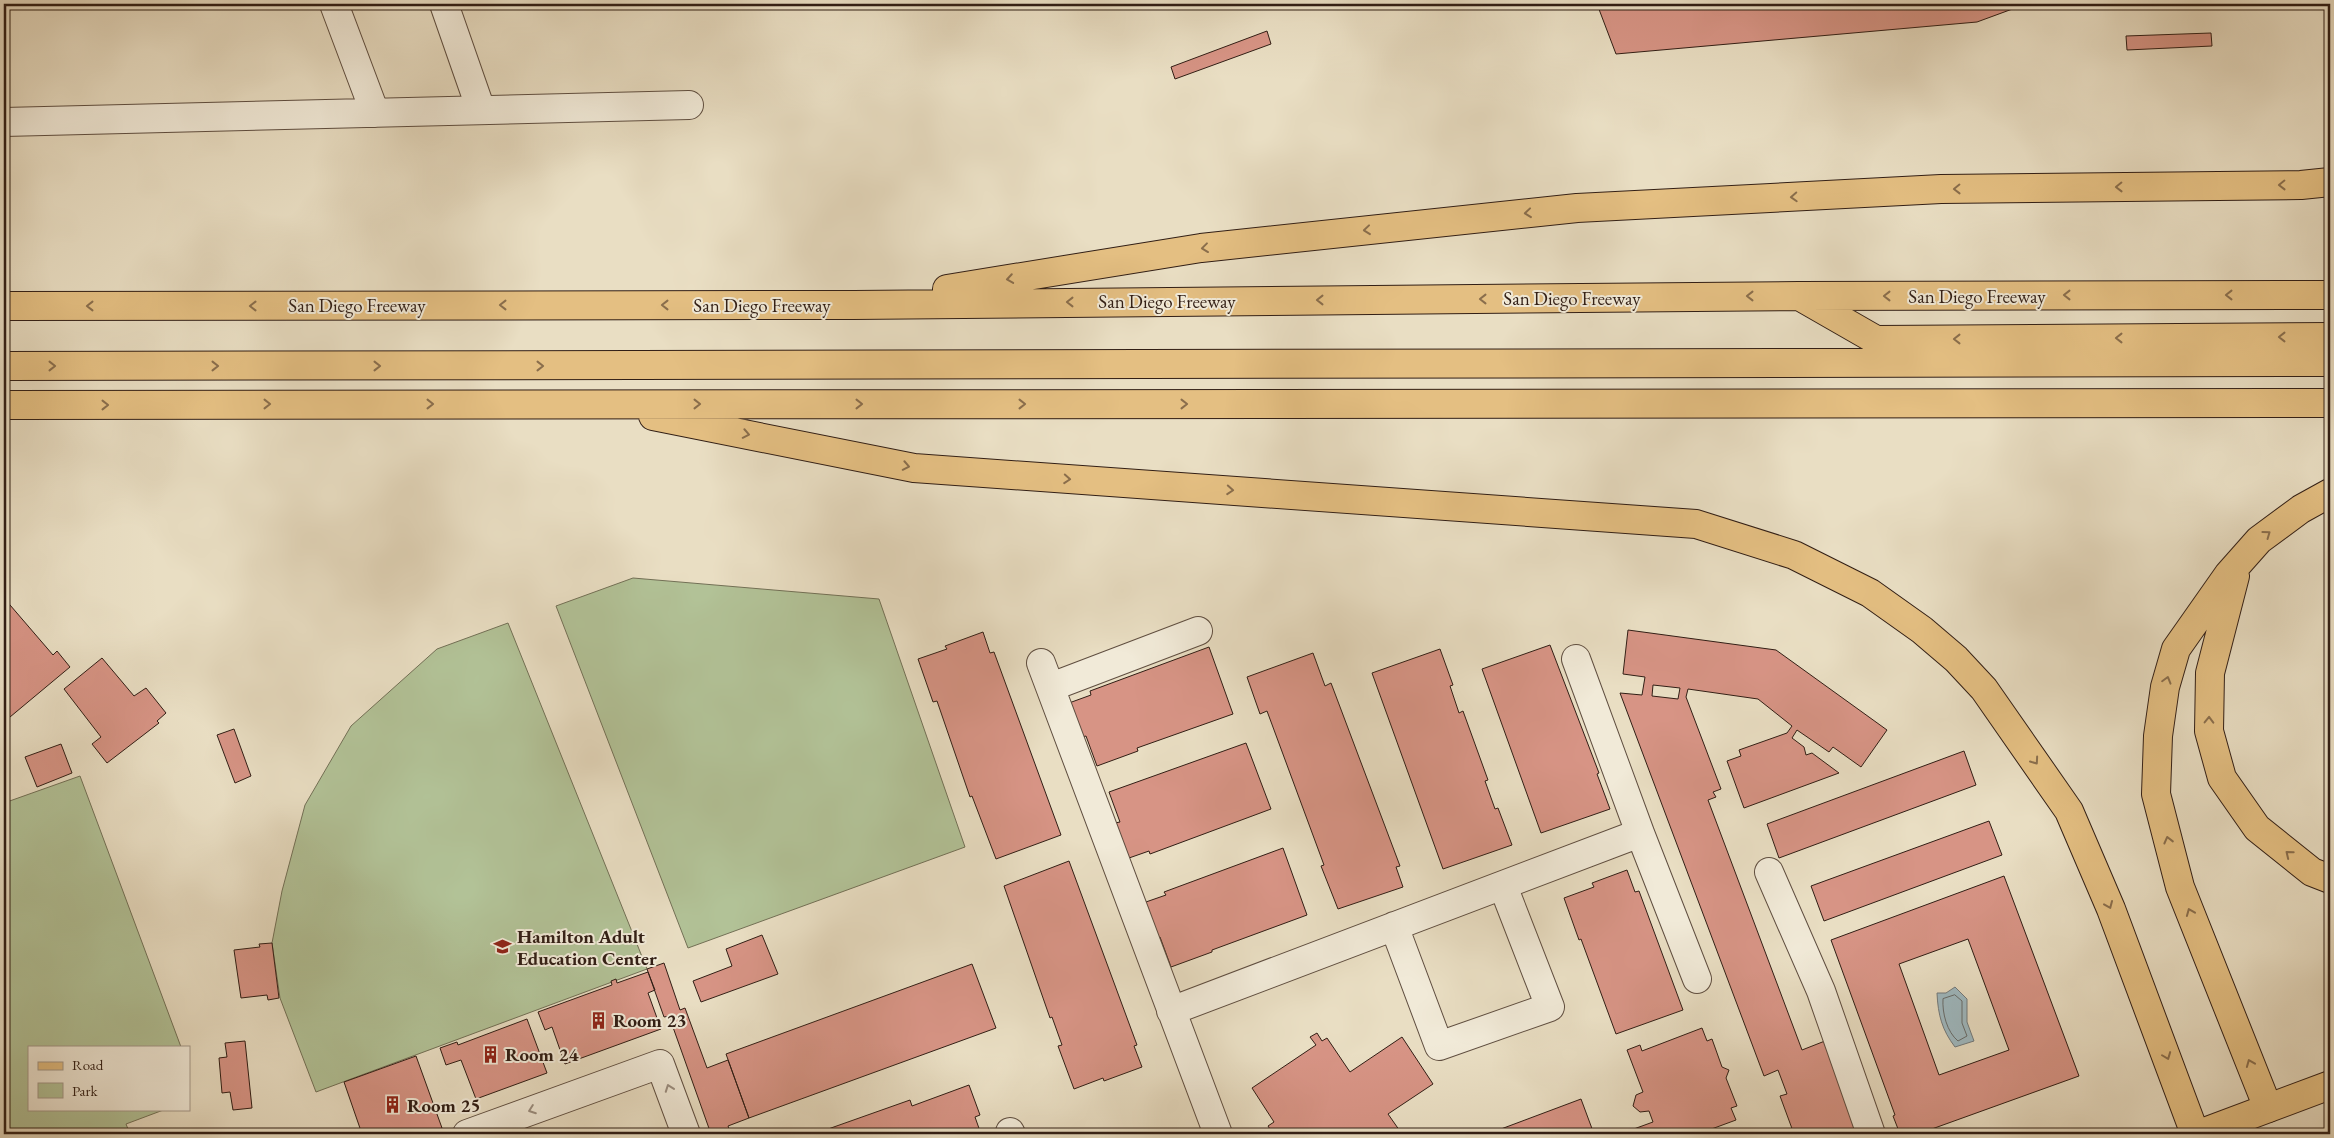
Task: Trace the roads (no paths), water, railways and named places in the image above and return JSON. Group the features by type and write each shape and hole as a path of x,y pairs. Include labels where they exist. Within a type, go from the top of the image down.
{"main road":[{"path":"854,305 1201,248 1576,208 1941,189 2301,185 2330,182"},
{"name":"San Diego Freeway","path":"4,306 854,305 1799,296 2330,295"},
{"path":"1799,296 1876,340 2330,337"},
{"path":"4,366 2330,362"},
{"path":"4,405 2330,403"},
{"path":"596,404 914,468 1696,524 1794,555 1870,594 1922,630 1956,659 1984,689 2018,737 2069,811 2115,919 2195,1134"},
{"path":"2268,1108 2180,888 2156,794 2158,736 2165,687 2176,649 2238,564 2259,540 2301,509 2330,493"},
{"path":"2238,564 2210,673 2209,731 2222,778 2257,828 2312,872 2330,879"},
{"path":"2199,1134 2330,1086"}],"street":[{"path":"334,4 375,112"},
{"path":"444,4 481,110"},
{"path":"4,122 689,105"},
{"path":"1198,631 1046,675 1218,1134"},
{"path":"1576,659 1697,980"},
{"path":"1171,1011 1640,833"},
{"path":"1769,872 1821,991 1871,1134"},
{"path":"1394,926 1439,1046 1550,1007 1503,886"},
{"path":"466,1134 660,1064 686,1134"}],"water":[{"path":"1955,987 1967,999 1967,1022 1974,1041 1955,1047 1942,1022 1938,1008 1937,993 1946,993"}],"place":[{"name":"Hamilton Adult Education Center","path":"503,947"},
{"name":"Room 23","path":"599,1020"},
{"name":"Room 24","path":"491,1054"},
{"name":"Room 25","path":"393,1105"}]}
